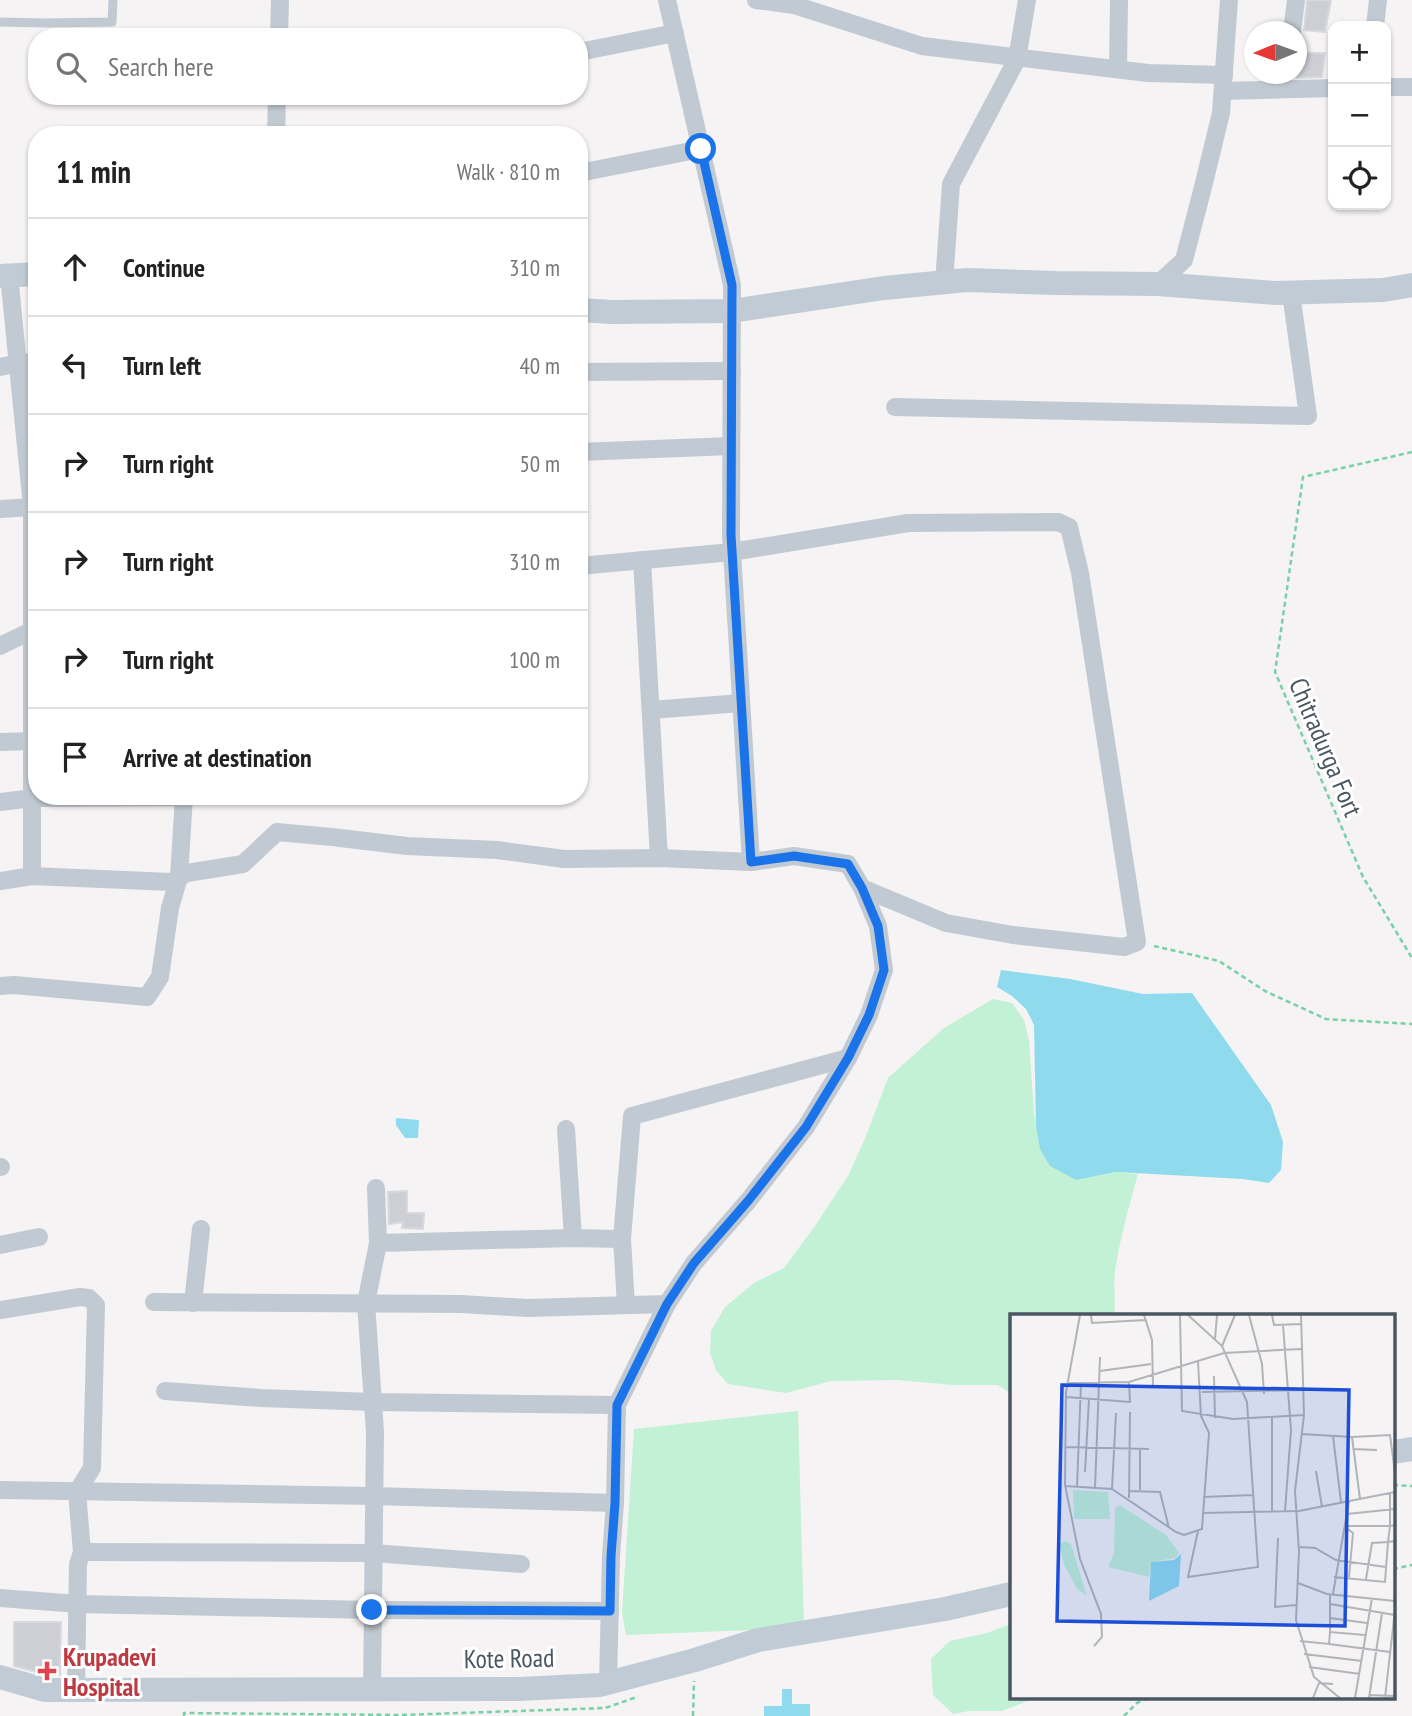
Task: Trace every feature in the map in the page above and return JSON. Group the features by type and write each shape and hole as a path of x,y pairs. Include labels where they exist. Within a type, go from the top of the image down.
{"street":[{"path":"279,28 280,0"},
{"path":"667,0 732,285 732,552 751,862"},
{"path":"756,0 794,5 820,4 922,46 1223,83 1244,83"},
{"path":"944,283 951,184 1017,58 1027,0"},
{"path":"1118,69 1119,0"},
{"path":"1158,284 1184,260 1221,113 1229,0"},
{"path":"1293,21 1296,0"},
{"path":"1376,21 1378,0"},
{"path":"588,50 675,33"},
{"path":"1301,84 1328,87"},
{"path":"1391,87 1412,87"},
{"path":"276,126 277,105"},
{"path":"588,171 701,149"},
{"path":"28,275 5,276 9,365 28,482"},
{"path":"588,311 731,311 884,288 967,281 1158,284 1276,293 1383,290 1412,285"},
{"path":"895,407 1308,416 1291,293"},
{"path":"9,365 28,363"},
{"path":"588,372 732,371"},
{"path":"588,452 731,446"},
{"path":"0,509 28,507"},
{"path":"588,565 732,552 908,523 1058,522 1069,527 1080,573 1137,942 1124,947 1013,935 946,923 862,888"},
{"path":"642,560 659,858"},
{"path":"0,646 28,632"},
{"path":"651,710 741,703"},
{"path":"0,742 28,741"},
{"path":"0,802 28,799"},
{"path":"32,876 33,805"},
{"path":"0,986 147,997 160,977 170,908 179,877 184,805"},
{"path":"0,881 32,876 171,882 187,873 243,864 276,832 407,846 497,850 564,859 659,858 751,862 794,856 848,864 862,888 878,926 884,970 869,1015 848,1058 806,1127 748,1201 694,1263 667,1304 617,1405 608,1684"},
{"path":"626,1305 622,1239 632,1116 848,1058"},
{"path":"566,1129 573,1238"},
{"path":"372,1689 375,1432 366,1303 378,1243 376,1188"},
{"path":"193,1303 201,1229"},
{"path":"0,1245 39,1237"},
{"path":"378,1243 622,1239"},
{"path":"0,1310 80,1297 89,1298 96,1305 92,1468 77,1492 82,1552 78,1564 76,1690"},
{"path":"154,1302 461,1304 527,1308 667,1304"},
{"path":"165,1391 373,1402 617,1405"},
{"path":"1394,1452 1412,1449"},
{"path":"0,1490 615,1503"},
{"path":"82,1552 373,1553 521,1564"},
{"name":"Kote Road","path":"0,1677 44,1690 519,1689 608,1684 758,1640 945,1609 1010,1594"},
{"path":"0,1598 78,1604 372,1610 610,1611"}],"lane":[{"path":"0,22 111,22 113,0"}],"path":[{"name":"Chitradurga Fort","path":"1412,452 1303,477 1275,672 1363,877 1412,958"},
{"path":"1137,942 1219,961 1265,991 1326,1019 1412,1024"},
{"path":"1394,1485 1412,1486"},
{"path":"1394,1569 1412,1565"},
{"path":"693,1716 695,1660"},
{"path":"1124,1716 1137,1703 1148,1698"}],"green space":[{"path":"993,999 1012,1003 1024,1020 1029,1040 1034,1113 1040,1149 1076,1180 1116,1172 1138,1174 1117,1259 1114,1314 1010,1314 1010,1393 998,1385 954,1385 897,1380 831,1381 786,1393 728,1384 716,1370 710,1353 711,1331 725,1307 754,1283 784,1268 848,1176 888,1078 944,1028"},
{"path":"798,1411 804,1628 626,1635 622,1613 634,1429"},
{"path":"1010,1624 1010,1698 1035,1698 1002,1711 953,1714 933,1695 931,1659 950,1641 987,1633"}],"water":[{"path":"1001,970 1070,979 1143,994 1192,993 1271,1105 1283,1142 1281,1170 1269,1183 1243,1179 1116,1172 1076,1180 1050,1166 1040,1149 1036,1127 1034,1025 1026,1009 997,987"},
{"path":"396,1118 419,1120 418,1138 405,1138 396,1125"},
{"path":"782,1689 792,1689 792,1704 810,1704 810,1716 764,1716 764,1706 782,1706"}],"building":[{"path":"1307,0 1331,0 1325,32 1307,30"},
{"path":"1307,53 1325,53 1322,77 1307,78"},
{"path":"407,1191 407,1213 424,1213 423,1229 402,1228 403,1222 389,1224 388,1192"},
{"path":"14,1622 61,1622 60,1675 47,1675 14,1666"}],"place":[{"name":"Krupadevi Hospital","path":"47,1671"}],"route":[{"path":"372,1610 610,1611 617,1405 667,1304 694,1263 748,1201 806,1127 848,1058 869,1015 884,970 878,926 862,888 848,864 794,856 751,862 731,535 732,285 701,149"}]}
